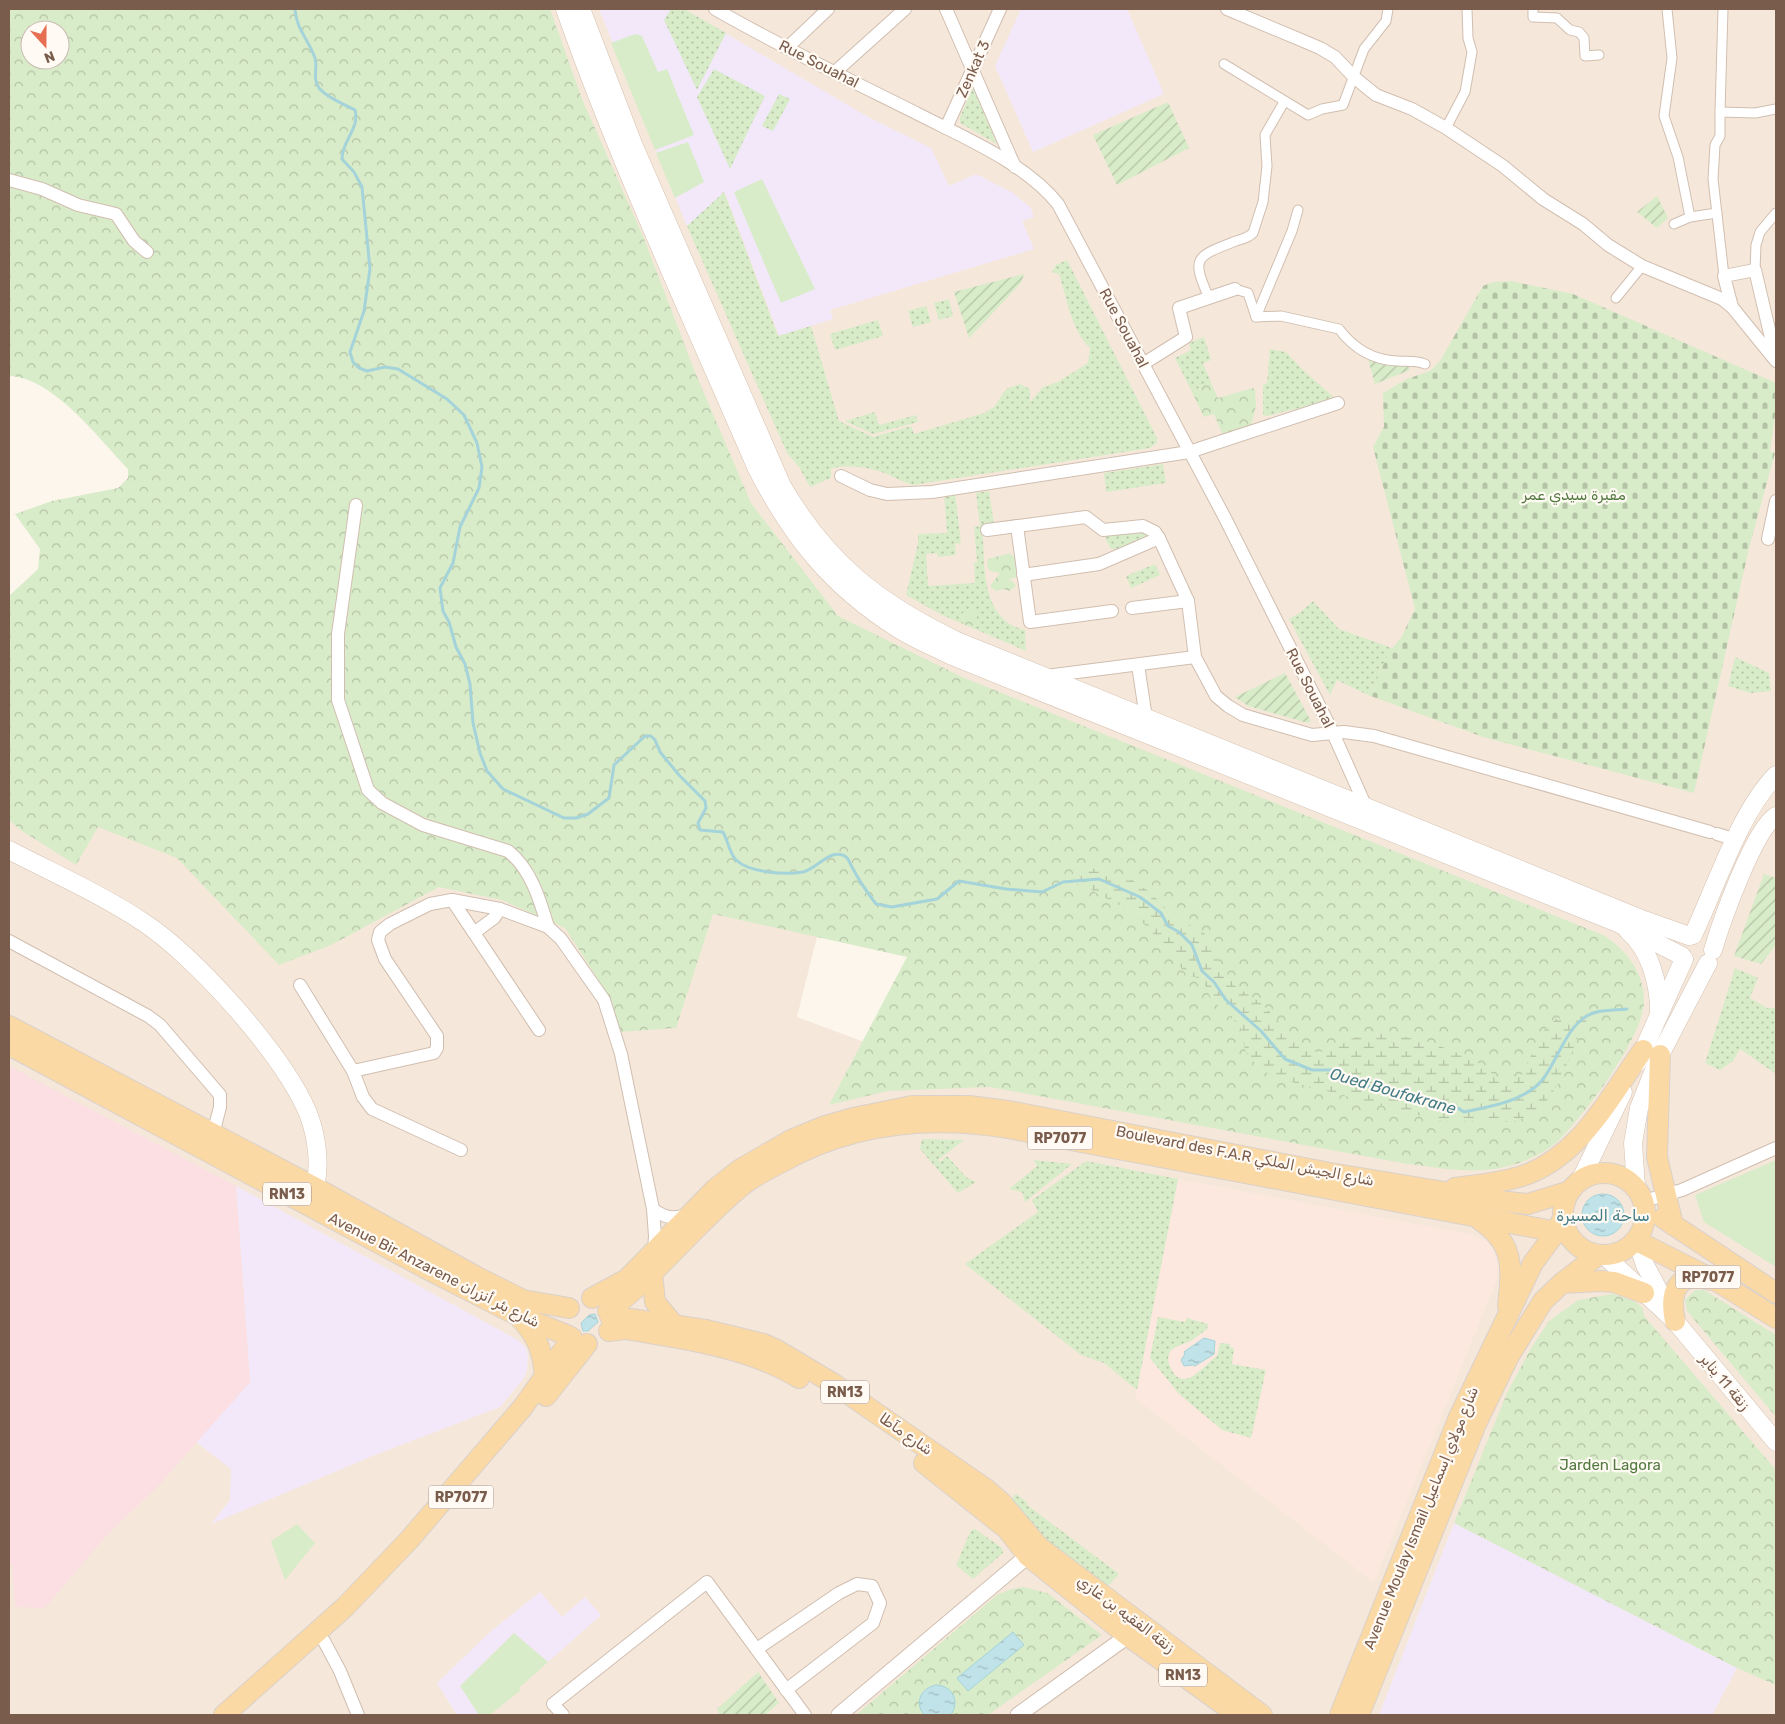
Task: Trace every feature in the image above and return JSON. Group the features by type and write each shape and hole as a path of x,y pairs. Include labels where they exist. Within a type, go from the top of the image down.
{"main road":[{"path":"565,9 618,150 757,469 782,517 797,538 839,584 859,601 898,629 952,656 1620,924 1683,958 1692,966 1711,956"},
{"path":"581,9 633,144 782,486 804,522 843,567 896,609 957,641 1366,807 1691,936 1707,937 1711,956"},
{"path":"1602,1256 1626,1250 1637,1241 1646,1220 1633,1143 1635,1124 1660,1014 1683,958 1681,947 1691,936 1737,840 1764,791 1776,776"},
{"path":"1438,1190 1521,1176 1552,1161 1584,1134 1652,1052 1678,1020 1711,956 1723,916 1760,835 1767,822 1776,816 1764,791"},
{"path":"9,850 143,922 180,951 221,993 273,1056 295,1088 308,1114 316,1140 312,1197"},
{"path":"1620,924 1632,934 1650,964 1659,995 1660,1014"},
{"name":"Avenue Bir Anzarene شارع بئر أنزران","path":"9,1031 312,1197 517,1315 576,1340"},
{"name":"Avenue Bir Anzarene شارع بئر أنزران","path":"9,1031 213,1134 312,1197 523,1300 569,1308"},
{"path":"1652,1052 1566,1199 1562,1228 1575,1244 1586,1252 1602,1256 1675,1321"},
{"path":"1652,1052 1657,1158 1673,1225"},
{"name":"Boulevard des F.A.R شارع الجيش الملكي","path":"592,1298 623,1282 715,1189 739,1170 791,1140 824,1126 912,1106 939,1105 1008,1111 1330,1173 1528,1204 1575,1186"},
{"name":"Boulevard des F.A.R شارع الجيش الملكي","path":"609,1319 652,1273 746,1183 804,1149 835,1138 889,1124 951,1121 998,1126 1476,1217 1562,1228"},
{"name":"RP7077","path":"1575,1186 1591,1175 1609,1174 1626,1179 1642,1198 1673,1225 1776,1293"},
{"path":"1476,1217 1496,1231 1505,1245 1511,1281 1507,1320"},
{"name":"Avenue Moulay Ismail شارع مولاي إسماعيل","path":"1344,1714 1459,1417 1534,1263 1562,1228"},
{"path":"1637,1241 1645,1265 1675,1321"},
{"name":"RP7077","path":"1637,1241 1720,1284 1776,1318"},
{"name":"Avenue Moulay Ismail شارع مولاي إسماعيل","path":"1344,1714 1480,1415 1526,1325 1543,1301 1562,1283 1602,1256"},
{"path":"652,1273 655,1302 674,1324"},
{"path":"1675,1321 1672,1298 1679,1284 1693,1278 1720,1284"},
{"path":"1562,1283 1601,1280 1614,1282 1644,1293"},
{"path":"592,1298 604,1305 609,1319 600,1341 576,1340 564,1322 569,1308 579,1300 592,1298"},
{"path":"517,1315 538,1340 543,1355 545,1378"},
{"name":"شارع مآطا","path":"609,1319 674,1324 764,1344 826,1379 986,1489 1001,1502 1034,1551"},
{"name":"RN13","path":"609,1319 626,1329 712,1346 744,1354 780,1367 838,1403 942,1476 1034,1551"},
{"name":"زنقة 11 يناير","path":"1675,1321 1776,1442"},
{"name":"RP7077","path":"224,1715 312,1637 372,1580 486,1452 576,1340"},
{"name":"RP7077","path":"244,1715 380,1587 430,1534 576,1340"},
{"name":"زنقة الفقيه بن غازي","path":"1034,1551 1135,1631 1262,1715"},
{"name":"RN13","path":"1135,1631 1238,1715"}],"street":[{"name":"Rue Souahal","path":"716,9 787,48 946,128 1015,167 1046,190 1058,204 1225,518 1277,625 1333,732 1366,807"},
{"path":"787,48 828,9"},
{"path":"834,72 905,9"},
{"path":"946,9 1015,167"},
{"name":"Zenkat 3","path":"946,128 1000,9"},
{"path":"1227,9 1320,48 1335,57 1355,78 1376,94 1412,109 1446,128 1503,166 1543,199 1584,224 1608,245 1642,266 1722,299 1732,307 1776,361"},
{"path":"1224,64 1308,115 1322,109 1343,105 1355,78 1364,49 1386,21 1388,9"},
{"path":"1446,128 1465,92 1472,52 1468,38 1467,9"},
{"path":"1533,9 1532,17 1557,18 1570,30 1579,32 1584,38 1585,56 1599,55"},
{"path":"1667,9 1672,58 1664,116 1678,157 1690,217"},
{"path":"1723,9 1720,136 1716,145 1714,179 1724,276 1732,307"},
{"path":"1208,298 1197,271 1198,263 1210,251 1253,233 1263,202 1267,166 1265,135 1284,102"},
{"path":"1720,112 1755,113 1776,109"},
{"path":"9,180 42,189 78,205 116,214 134,241 147,252"},
{"path":"1256,317 1292,231 1298,210"},
{"path":"1674,224 1690,217 1717,213"},
{"path":"1776,214 1760,232 1756,245 1755,270 1776,361"},
{"path":"1616,298 1642,266"},
{"path":"1724,276 1755,270"},
{"path":"1144,364 1186,338 1179,308 1235,289 1248,292 1256,317"},
{"path":"1256,317 1281,316 1339,329 1347,340 1369,356 1397,361 1417,361 1424,364"},
{"path":"842,476 870,490 887,494 909,495 1189,452 1338,403"},
{"path":"1772,540 1776,501"},
{"path":"356,505 338,634 338,700 368,790 382,803 423,824 508,851 518,859 528,874 548,927 579,964 604,1000 621,1054 653,1209 654,1252"},
{"path":"987,530 1086,517 1103,530 1143,526 1155,532 1188,601 1195,657 1216,696 1242,715 1312,736 1333,732 1374,736 1737,840"},
{"path":"1017,526 1030,622 1112,611"},
{"path":"1023,575 1099,564 1159,538"},
{"path":"1132,608 1188,601"},
{"path":"1044,676 1195,657"},
{"path":"1138,665 1146,718"},
{"path":"353,1071 434,1053 437,1048 436,1036 385,959 378,940 380,932 390,924 430,904 452,900 500,909 548,927"},
{"path":"452,900 539,1030"},
{"path":"474,933 494,918 500,909"},
{"path":"9,941 128,1005 160,1025 220,1095 220,1107 213,1134"},
{"path":"300,985 353,1071 363,1097 372,1109 461,1150"},
{"path":"1642,1198 1665,1196 1776,1148"},
{"path":"653,1209 668,1218 690,1214"},
{"path":"840,1715 1034,1551"},
{"path":"562,1715 553,1704 707,1582 805,1715"},
{"path":"756,1649 839,1593 857,1584 872,1586 880,1603 873,1623 786,1690"},
{"path":"1025,1713 1135,1631"},
{"path":"324,1641 340,1671 358,1715"}],"shaded area":[{"path":"539,9 1776,9 1776,1715 9,1715 9,798 90,817 447,875 709,902 821,921 797,1017 878,1047 990,1080 861,636 792,577 743,504"},
{"path":"599,9 684,9 870,118 931,148 949,186 976,174 1013,193 1031,208 1034,217 1022,221 1034,249 830,310 833,319 779,336 725,193 687,226"},
{"path":"1021,9 1127,9 1164,94 1033,152 995,66"},
{"path":"9,1066 236,1186 250,1382 160,1484 106,1536 45,1608 15,1607 12,1564 9,1564"},
{"path":"1178,1179 1468,1234 1486,1241 1493,1250 1497,1263 1497,1279 1374,1582 1135,1398"},
{"path":"236,1186 518,1340 526,1348 528,1356 527,1370 524,1378 500,1407 375,1455 211,1524 230,1500 231,1469 196,1442 250,1382"},
{"path":"1454,1523 1737,1668 1712,1715 1379,1715"},
{"path":"540,1592 562,1617 585,1597 601,1615 548,1662 514,1633 460,1686 479,1715 457,1715 437,1683 490,1632"}],"green space":[{"path":"9,9 550,9 582,99 643,236 695,372 751,503 838,616 962,677 1603,935 1627,955 1638,973 1644,992 1641,1018 1623,1056 1610,1076 1582,1114 1555,1144 1529,1159 1513,1165 1482,1170 1466,1170 1402,1163 990,1087 888,1091 829,1105 907,957 713,914 676,1028 619,1032 606,992 565,928 502,900 439,887 331,945 279,965 177,858 98,827 76,865 22,831 9,820 9,596 38,569 40,549 15,514 52,501 118,488 128,478 128,469 74,412 42,387 26,379 9,376"},
{"path":"671,9 684,9 726,33 697,90 664,20"},
{"path":"635,34 642,36 658,72 667,69 694,135 655,150 611,43"},
{"path":"714,69 765,96 730,169 697,97"},
{"path":"973,88 997,144 960,123 960,117"},
{"path":"779,94 790,99 773,131 762,126"},
{"path":"1168,102 1189,148 1117,185 1093,135"},
{"path":"688,142 704,182 675,198 656,153"},
{"path":"762,179 815,289 781,303 734,192"},
{"path":"724,192 778,336 811,326 839,421 873,437 911,426 914,434 984,413 994,407 1006,389 1020,384 1030,389 1030,402 1043,387 1058,382 1088,363 1090,348 1074,323 1059,274 1052,272 1056,265 1067,260 1157,438 1157,443 1150,448 913,485 874,470 844,466 831,469 831,478 810,487 799,467 787,453 687,226"},
{"path":"1657,196 1668,218 1657,228 1637,212"},
{"path":"1024,274 1021,283 969,338 954,292"},
{"name":"مقبرة سيدي عمر","path":"1511,281 1573,294 1776,383 1776,409 1770,451 1775,453 1749,548 1694,793 1483,737 1368,695 1392,648 1401,638 1415,609 1373,447 1384,427 1383,393 1407,379 1430,371 1440,361 1483,286 1493,282"},
{"path":"949,299 953,316 939,320 934,303"},
{"path":"926,306 931,322 913,327 908,311"},
{"path":"878,320 883,336 835,350 830,334"},
{"path":"1204,337 1211,360 1203,363 1212,385 1207,383 1192,392 1175,358 1191,350 1189,343"},
{"path":"1270,349 1286,352 1336,399 1267,416 1263,415 1263,385 1267,383"},
{"path":"1368,359 1389,365 1408,365 1410,370 1375,384"},
{"path":"1207,383 1212,385 1218,398 1253,388 1255,390 1256,406 1252,422 1248,428 1223,436 1214,414 1204,417 1192,392"},
{"path":"875,412 879,425 916,415 918,422 873,434 845,421"},
{"path":"1163,464 1166,483 1106,492 1104,473"},
{"path":"989,491 994,524 982,526 987,587 999,614 1010,624 1025,630 1026,651 942,615 906,595 918,543 918,534 947,533 944,495 955,493 961,543 955,544 956,555 938,557 937,553 926,554 928,586 975,583 974,563 977,562 974,527 980,526 976,493"},
{"path":"1143,531 1151,536 1115,550 1110,548 1104,535"},
{"path":"1010,553 1015,558 1018,575 1007,580 1011,580 1016,586 1009,591 1004,589 996,591 990,586 1000,573 990,571 987,566 988,559"},
{"path":"1155,564 1160,575 1131,588 1126,576"},
{"path":"1313,601 1339,629 1392,648 1368,695 1337,680 1330,695 1289,619 1301,612"},
{"path":"966,610 972,610 977,615 975,624 966,626 961,621 961,615"},
{"path":"1735,657 1769,673 1771,691 1750,693 1728,686"},
{"path":"1285,673 1311,721 1308,723 1248,706 1235,697"},
{"path":"1081,868 1096,869 1125,876 1150,892 1172,915 1204,933 1214,944 1217,958 1235,986 1260,1002 1302,1046 1313,1052 1332,1051 1350,1039 1364,1035 1386,1033 1430,1042 1465,1056 1487,1068 1496,1079 1508,1081 1523,1074 1541,1033 1556,1019 1598,1012 1581,1033 1557,1086 1549,1097 1540,1108 1528,1116 1514,1121 1437,1120 1273,1077 1257,1066 1245,1050 1241,1027 1211,999 1207,988 1199,978 1189,976 1183,971 1170,949 1148,929 1135,913 1096,893 1087,886 1063,882"},
{"path":"1764,874 1776,878 1776,945 1761,964 1734,956"},
{"path":"1735,968 1758,978 1750,998 1767,1008 1776,1008 1776,1074 1740,1049 1733,1061 1720,1070 1705,1063"},
{"path":"922,1139 964,1140 938,1160 940,1162 947,1156 966,1177 976,1182 958,1193 920,1149"},
{"path":"1034,1160 1072,1164 1025,1202 1022,1192 1009,1189 1037,1166"},
{"path":"1776,1160 1776,1267 1704,1222 1695,1195"},
{"path":"1086,1161 1178,1179 1137,1390 1104,1363 1081,1355 965,1264 1038,1212 1032,1200"},
{"path":"1695,1290 1704,1290 1776,1335 1776,1417 1687,1311 1685,1300"},
{"name":"Jarden Lagora","path":"1613,1294 1634,1301 1643,1308 1644,1316 1776,1470 1776,1685 1737,1668 1454,1523 1507,1393 1531,1348 1549,1321 1578,1300"},
{"path":"1158,1317 1185,1322 1187,1318 1208,1324 1207,1329 1191,1341 1174,1348 1169,1354 1169,1364 1174,1374 1180,1378 1186,1379 1193,1376 1217,1356 1220,1343 1230,1344 1230,1347 1234,1348 1232,1364 1266,1370 1251,1438 1222,1430 1179,1394 1150,1358"},
{"path":"1016,1494 1027,1502 1027,1505 1119,1574 1106,1588 1050,1545 1010,1500"},
{"path":"297,1524 315,1543 285,1580 271,1541"},
{"path":"975,1529 1002,1548 1003,1553 973,1579 956,1565 971,1530"},
{"path":"1023,1587 1047,1593 1102,1635 988,1715 856,1715 997,1595 1011,1589"},
{"path":"514,1633 548,1662 519,1688 521,1690 490,1715 479,1715 460,1686"},
{"path":"758,1672 779,1703 765,1715 720,1715 717,1709"}],"water":[{"name":"ساحة المسيرة","path":"1603,1194 1618,1200 1624,1215 1618,1230 1603,1236 1588,1230 1582,1215 1588,1200"},
{"path":"595,1314 598,1322 588,1331 583,1331 581,1323 589,1315"},
{"path":"1204,1338 1215,1341 1214,1354 1195,1366 1184,1366 1181,1360 1185,1354 1184,1352"},
{"path":"1013,1632 1024,1645 968,1691 957,1678"},
{"path":"936,1685 947,1688 953,1695 955,1705 951,1715 924,1715 921,1710 919,1701 923,1692"}],"waterway":[{"name":"Oued Boufakrane","path":"295,9 300,29 315,58 315,77 319,88 331,98 355,110 355,123 345,146 342,159 354,172 362,187 370,269 364,311 350,352 353,362 359,368 367,371 385,367 398,369 447,399 464,415 477,443 482,467 479,488 460,527 453,563 440,588 443,611 449,622 456,647 465,664 470,684 473,723 480,753 487,771 503,789 564,818 576,818 588,814 609,798 614,765 645,736 651,736 655,740 660,752 679,775 705,801 706,808 698,823 700,830 723,832 736,860 750,868 778,873 803,872 829,857 839,854 848,859 859,880 876,904 892,907 937,899 959,881 1006,889 1042,892 1063,882 1099,879 1140,897 1161,913 1168,926 1179,932 1192,945 1202,971 1214,982 1226,1000 1261,1031 1285,1059 1312,1070 1333,1070 1346,1079 1359,1079 1368,1086 1436,1105 1453,1105 1464,1112 1506,1102 1527,1093 1536,1087 1549,1071 1565,1040 1579,1022 1597,1012 1627,1009"}]}
